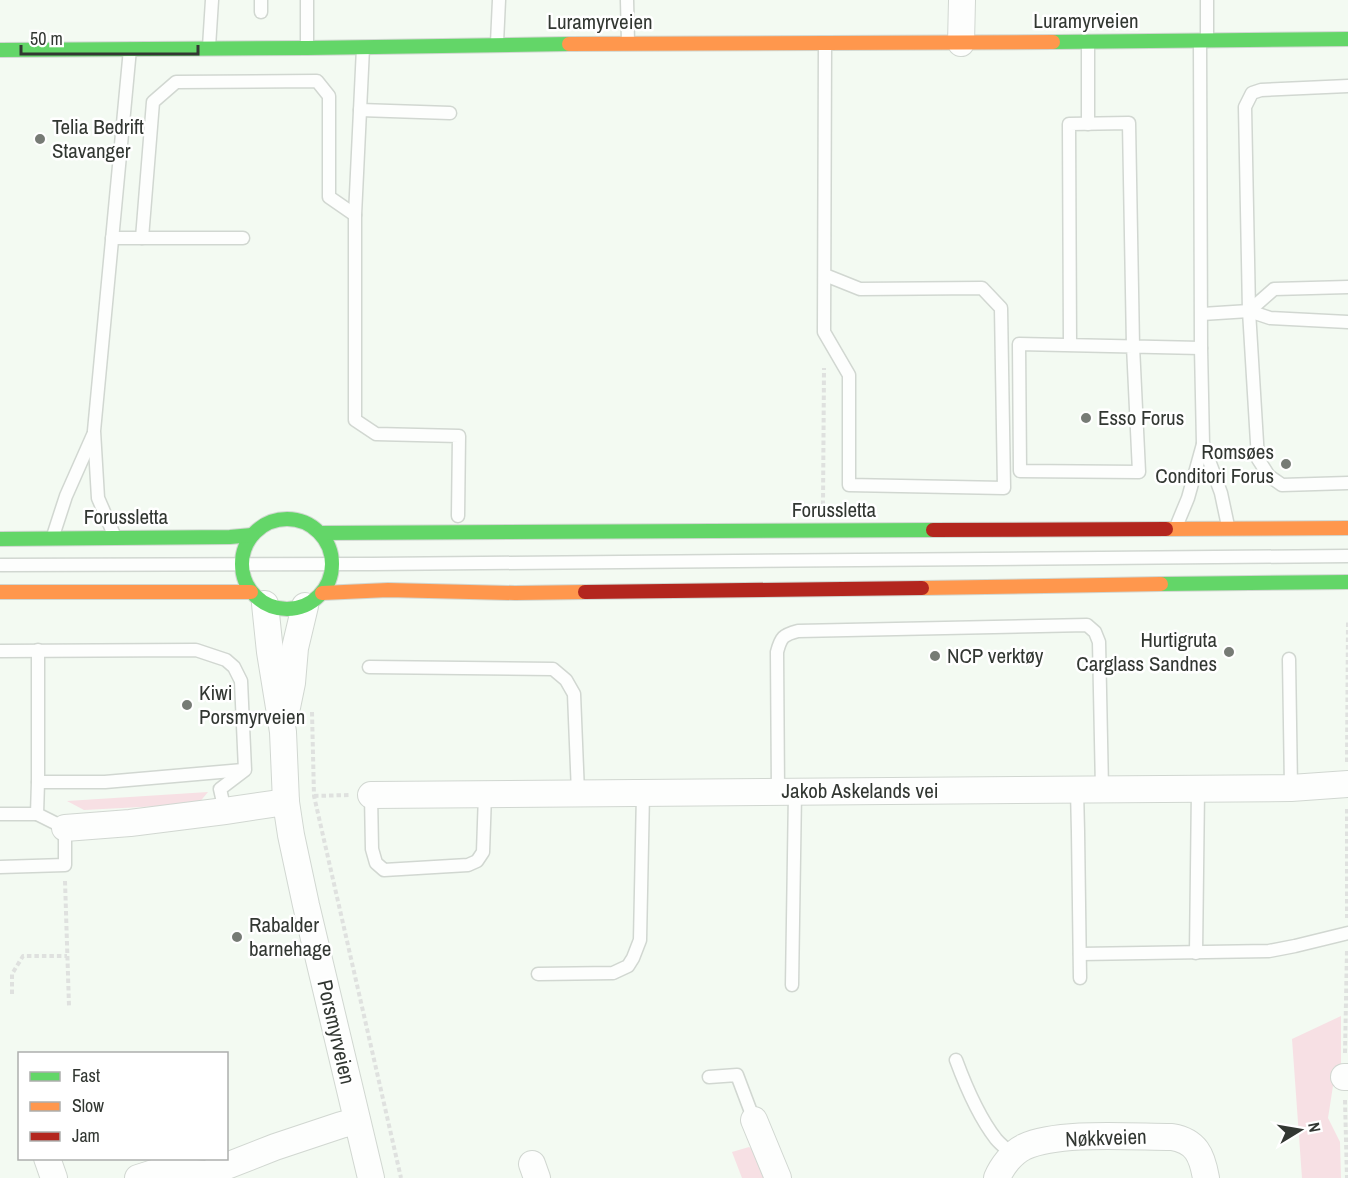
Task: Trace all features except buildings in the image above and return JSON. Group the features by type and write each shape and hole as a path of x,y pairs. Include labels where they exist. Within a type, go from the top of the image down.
{"main road":[{"name":"Luramyrveien","path":"0,50 497,44 1348,39"},
{"path":"258,598 244,579 241,564 244,549 252,535 267,523 286,519 305,522 320,533 329,547 332,563 330,579 314,600"},
{"name":"Forussletta","path":"320,533 1348,528"},
{"name":"Forussletta","path":"0,539 252,535"},
{"path":"0,592 258,598 285,610 314,600 388,590 515,592 1344,586"}],"street":[{"path":"961,43 962,0"},
{"name":"Porsmyrveien","path":"258,598 270,652 283,732 286,802 291,835 371,1178"},
{"name":"Porsmyrveien","path":"283,732 292,683 295,648 314,600"},
{"name":"Jakob Askelands vei","path":"371,795 1291,788 1348,784"},
{"path":"65,828 130,823 286,802"},
{"path":"754,1120 778,1178"},
{"path":"138,1178 163,1170 206,1174 274,1147 357,1121"},
{"name":"Nøkkveien","path":"1013,1155 1032,1144 1062,1138 1172,1137 1184,1139 1192,1145 1200,1155 1206,1178"},
{"path":"997,1178 1001,1169 1013,1155"},
{"path":"48,1160 54,1178"}],"lane":[{"path":"209,48 212,0"},
{"path":"307,0 307,48"},
{"path":"497,44 499,0"},
{"path":"627,0 628,43"},
{"path":"1175,529 1188,498 1203,444 1201,348 1204,41 1207,0"},
{"path":"1088,42 1088,124"},
{"path":"825,43 824,332 849,375 849,485 1004,488 1001,308 982,288 860,289 825,275"},
{"path":"363,46 355,215 356,420 376,434 459,436 458,516"},
{"path":"115,538 98,498 94,431 130,49"},
{"path":"142,238 153,102 176,82 317,81 329,96 329,197 355,215"},
{"path":"1348,86 1261,90 1252,93 1245,108 1249,311 1258,459 1269,476 1282,485 1348,483"},
{"path":"360,110 450,113"},
{"path":"1070,345 1069,124 1129,123 1133,346 1139,472 1020,471 1019,344 1070,345 1133,346 1201,348"},
{"path":"112,238 243,238"},
{"path":"1249,311 1274,289 1348,287"},
{"path":"1202,314 1249,311 1270,318 1348,322"},
{"path":"52,538 66,496 94,431"},
{"path":"1203,444 1221,493 1229,529"},
{"path":"0,565 1348,556"},
{"path":"792,986 786,792 777,652 781,640 787,634 798,631 1087,625 1095,632 1100,642 1102,789"},
{"path":"37,814 38,650"},
{"path":"0,651 196,650 226,660 234,667 241,681 244,770"},
{"path":"1289,659 1291,788"},
{"path":"369,667 553,669 566,680 573,694 578,793"},
{"path":"38,782 105,782 244,770"},
{"path":"225,811 220,789 244,770"},
{"path":"1196,953 1198,789"},
{"path":"1077,790 1080,978"},
{"path":"538,974 613,974 628,966 633,958 640,940 644,793"},
{"path":"371,795 372,849 376,863 384,870 468,865 477,861 483,852 485,794"},
{"path":"0,814 37,814 65,828 65,865 0,867"},
{"path":"1080,954 1269,951 1348,933"},
{"path":"956,1060 967,1090 982,1118 997,1140 1013,1155"},
{"path":"709,1077 736,1075 754,1120"}],"path":[{"path":"823,506 824,332"},
{"path":"1347,1178 1348,622"},
{"path":"312,704 314,796 401,1178"},
{"path":"314,796 371,795"},
{"path":"65,865 69,1006"},
{"path":"12,994 12,974 23,956 67,956"}],"shaded area":[{"path":"208,792 198,804 84,810 67,801"},
{"path":"1341,1016 1341,1065 1335,1073 1328,1118 1340,1142 1341,1178 1302,1178 1292,1039"},
{"path":"749,1147 759,1154 768,1178 742,1178 732,1152"}],"traffic: fast":[{"path":"1053,42 1348,39"},
{"path":"0,50 569,44"},
{"path":"287,519 304,522 319,532 329,547 332,564 329,581 319,596 304,606 287,609 270,606 255,596 245,581 242,564 245,547 255,532 270,522 287,519"},
{"path":"320,533 933,530"},
{"path":"0,539 252,535"},
{"path":"1161,584 1348,582"}],"traffic: slow":[{"path":"569,44 1053,42"},
{"path":"1166,529 1348,528"},
{"path":"922,588 1161,584"},
{"path":"322,593 388,590 585,592"},
{"path":"0,592 251,592"}],"traffic: jam":[{"path":"933,530 1166,529"},
{"path":"585,592 922,588"}],"place":[{"name":"Telia Bedrift Stavanger","path":"40,139"},
{"name":"Esso Forus","path":"1086,418"},
{"name":"Romsøes Conditori Forus","path":"1286,464"},
{"name":"Hurtigruta Carglass Sandnes","path":"1229,652"},
{"name":"NCP verktøy","path":"935,656"},
{"name":"Kiwi Porsmyrveien","path":"187,705"},
{"name":"Rabalder barnehage","path":"237,937"}]}
